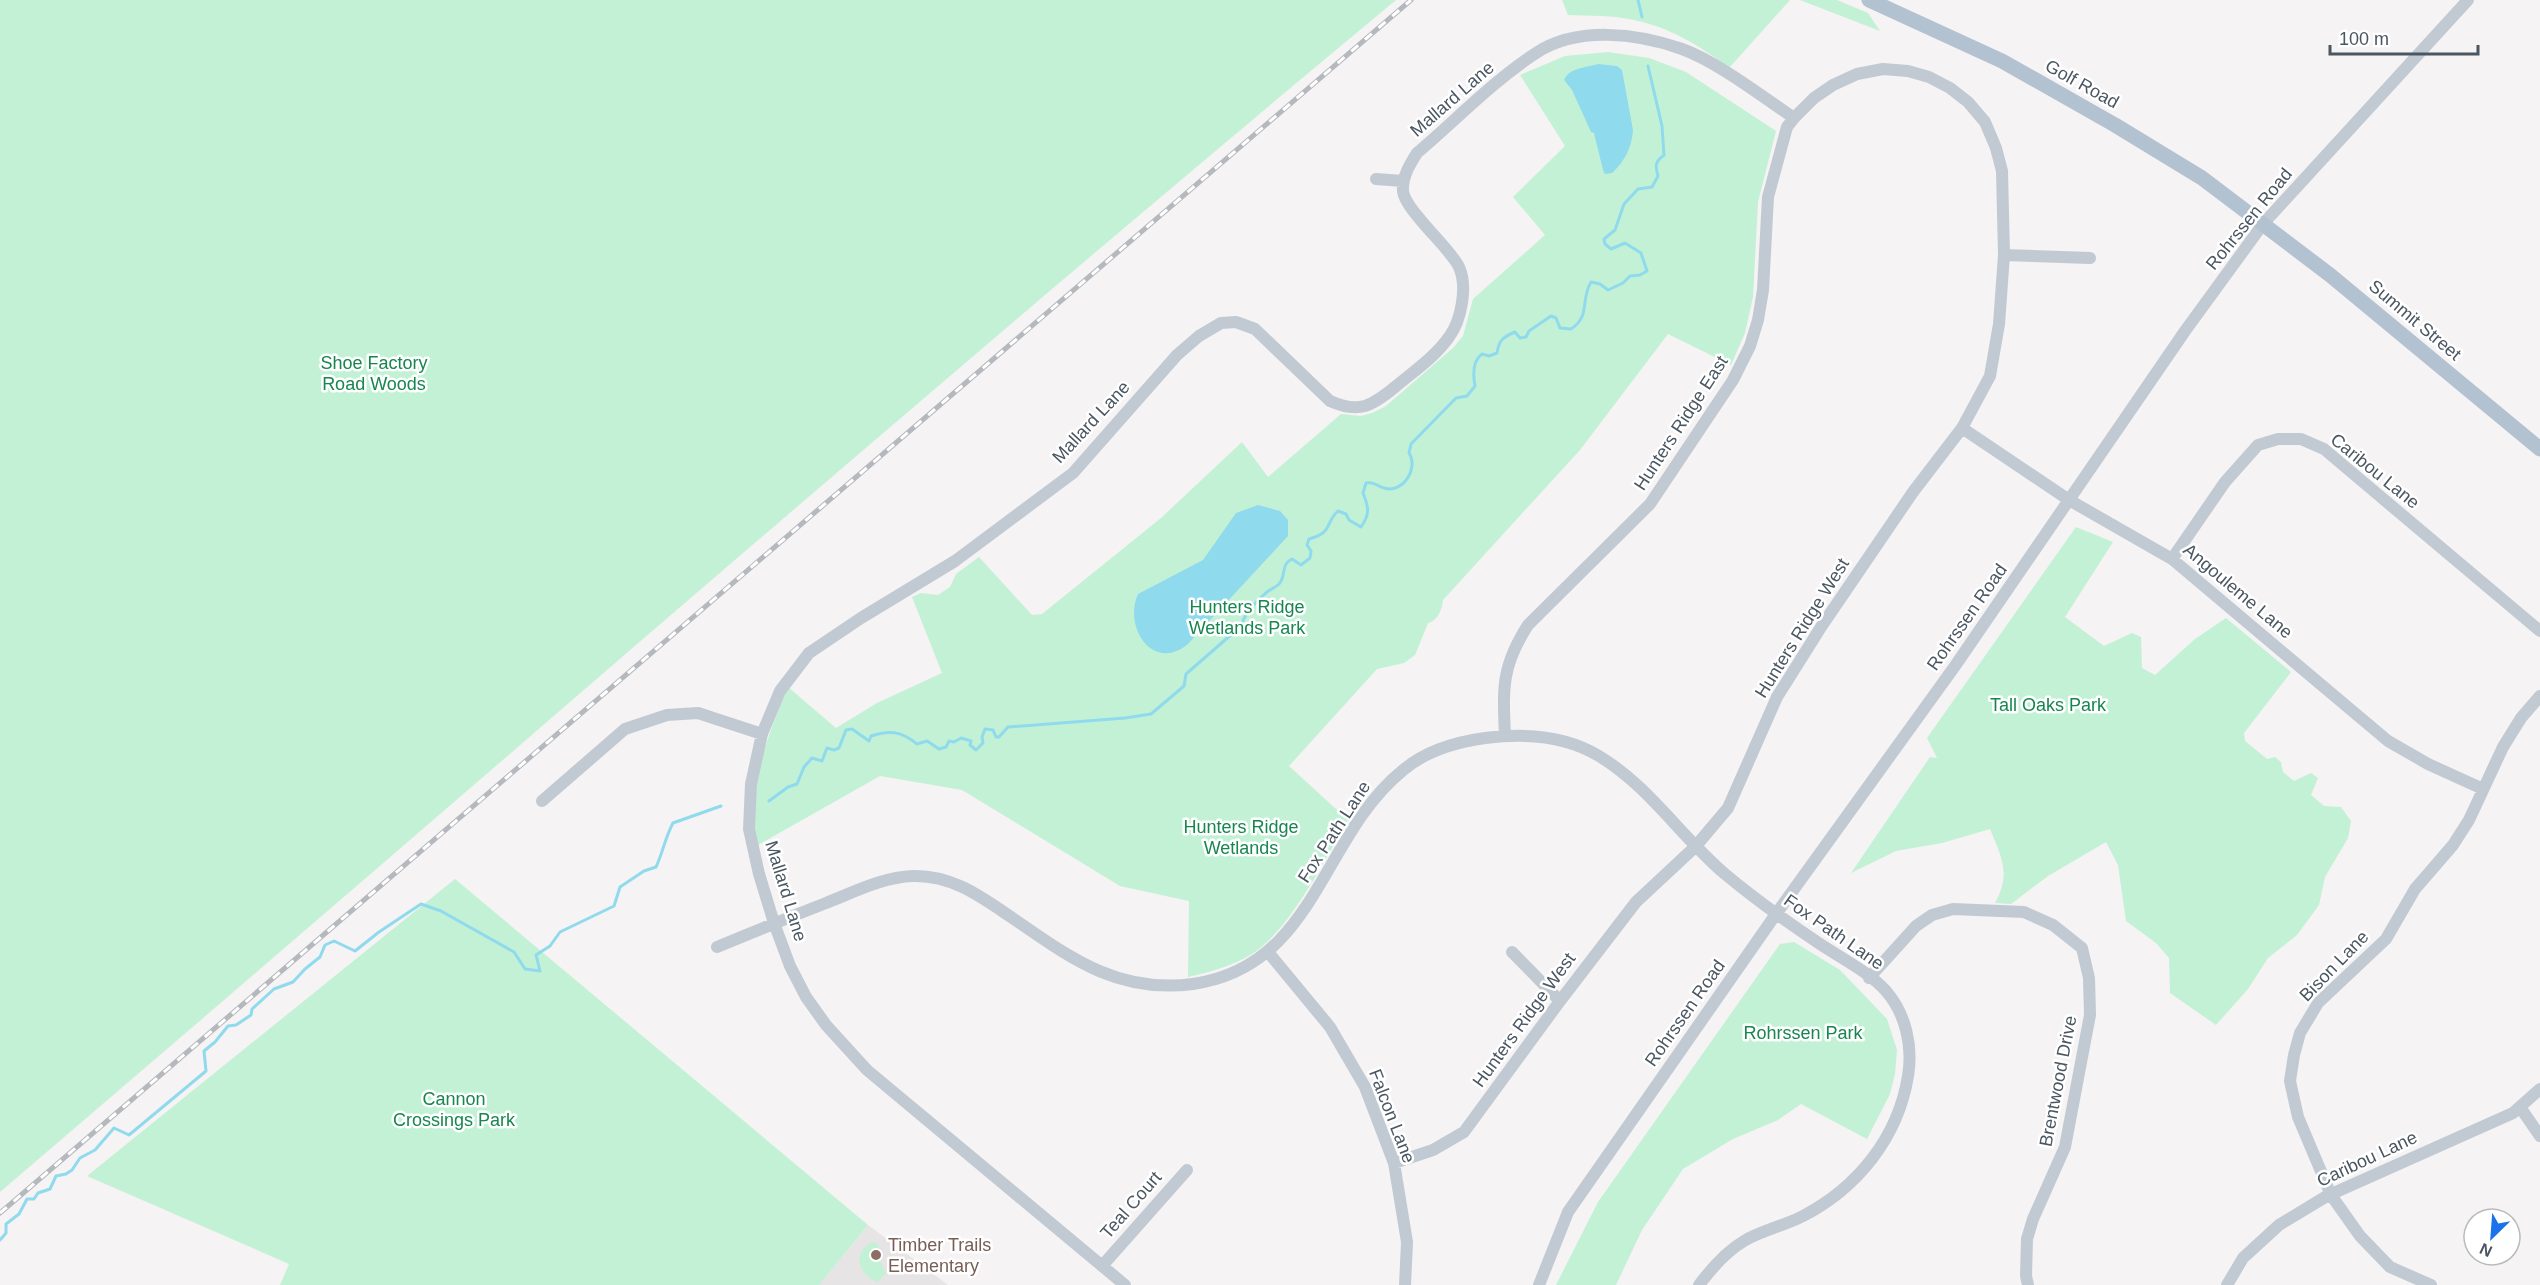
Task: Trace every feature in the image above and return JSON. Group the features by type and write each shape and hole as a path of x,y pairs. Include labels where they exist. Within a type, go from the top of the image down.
{"main road":[{"name":"Golf Road","path":"1869,0 2002,62 2115,125 2202,178 2263,224"},
{"name":"Summit Street","path":"2263,224 2330,275 2540,449"}],"street":[{"name":"Rohrssen Road","path":"1539,1285 1568,1212 1776,914 1955,666 2185,331 2263,224 2468,0"},
{"name":"Mallard Lane","path":"1125,1285 860,1063 826,1025 806,997 790,966 774,923 749,830 751,784 762,734 780,691 809,653 861,618 955,561 1073,473 1177,355 1199,336 1221,323 1236,322 1255,329 1330,401 1343,407 1359,409 1379,400 1440,349 1451,335 1463,300 1460,268 1413,212 1403,194 1403,181 1417,153 1537,52 1561,40 1587,35 1637,38 1682,49 1703,59 1794,118"},
{"name":"Hunters Ridge East","path":"1505,736 1504,678 1517,642 1528,625 1650,504 1733,380 1750,346 1763,290 1768,197 1787,127 1814,98 1833,85 1857,74 1883,69 1908,70 1929,77 1950,88 1968,102 1985,122 1996,148 2002,171 2004,255"},
{"path":"1376,179 1403,181"},
{"path":"2004,255 2090,258"},
{"name":"Hunters Ridge West","path":"1394,1164 1433,1150 1464,1132 1636,902 1695,847 1728,808 1777,697 1821,627 1913,492 1962,428 1990,376 1999,324 2004,255"},
{"name":"Angouleme Lane","path":"1962,428 2069,500 2172,559 2388,741 2428,764 2483,789"},
{"name":"Caribou Lane","path":"2172,559 2225,482 2258,445 2278,439 2301,439 2324,449 2540,631"},
{"name":"Bison Lane","path":"2431,1285 2390,1267 2360,1236 2331,1195 2298,1117 2290,1081 2300,1033 2318,1003 2386,939 2415,889 2453,845 2469,820 2503,747 2521,718 2540,696"},
{"path":"542,801 625,729 667,715 698,713 762,734"},
{"name":"Fox Path Lane","path":"717,947 883,881 916,876 957,883 981,896 1088,968 1130,980 1156,984 1191,984 1238,971 1268,952 1287,935 1302,915 1362,816 1382,789 1402,770 1420,758 1451,745 1505,736 1540,736 1560,740 1598,755 1633,779 1695,847 1776,914 1885,990 1901,1015 1910,1046 1908,1078 1895,1116 1881,1146 1862,1173 1846,1189 1803,1216 1743,1241 1721,1260 1699,1285"},
{"name":"Brentwood Drive","path":"1869,978 1916,926 1932,915 1953,909 2024,912 2053,925 2082,948 2089,978 2090,1015 2065,1147 2033,1219 2027,1239 2026,1276 2028,1285"},
{"name":"Falcon Lane","path":"1268,952 1330,1027 1365,1087 1394,1164 1407,1242 1405,1285"},
{"path":"1512,952 1560,1001"},
{"name":"Caribou Lane","path":"2227,1285 2243,1258 2279,1225 2331,1195 2513,1113 2540,1089"},
{"path":"2520,1107 2540,1136"},
{"name":"Teal Court","path":"1102,1266 1187,1170"}],"shaded area":[{"name":"Timber Trails Elementary","path":"868,1225 948,1285 819,1285"}],"green space":[{"name":"Shoe Factory Road Woods","path":"0,0 1396,0 870,444 0,1192"},
{"path":"1562,0 1790,0 1729,68 1684,38 1660,27 1618,17 1568,15"},
{"path":"1800,0 1837,0 1868,13 1880,31"},
{"name":"Hunters Ridge Wetlands Park","path":"1608,52 1649,58 1686,72 1776,131 1758,202 1753,297 1745,333 1731,365 1668,334 1580,450 1443,600 1437,617 1428,623 1415,655 1404,663 1377,669 1289,766 1348,820 1306,893 1266,943 1237,962 1188,977 1189,901 1120,886 962,790 880,776 758,845 754,805 757,785 766,744 788,687 836,728 877,703 942,673 912,597 921,593 938,595 950,587 956,574 979,557 1032,615 1042,614 1161,518 1242,442 1268,477 1341,414 1361,416 1386,406 1453,348 1463,336 1473,299 1545,235 1513,197 1565,146 1520,75 1565,56"},
{"name":"Tall Oaks Park","path":"2076,527 2113,542 2065,617 2104,646 2132,633 2141,637 2142,668 2155,675 2195,639 2226,618 2291,672 2244,733 2245,741 2267,759 2275,757 2281,762 2283,772 2294,781 2311,773 2318,778 2311,795 2324,806 2341,807 2351,821 2348,838 2325,877 2319,905 2297,935 2268,958 2248,989 2216,1025 2170,993 2169,958 2156,943 2126,921 2118,865 2106,842 2048,876 2011,904 1995,903 2000,893 2004,874 2001,858 1990,829 1942,843 1896,851 1851,873 1930,757 1937,758 1927,738"},
{"name":"Cannon Crossings Park","path":"455,879 868,1225 819,1285 280,1285 289,1264 87,1176"},
{"name":"Rohrssen Park","path":"1794,942 1840,970 1887,1019 1897,1050 1895,1074 1890,1094 1867,1139 1801,1104 1778,1120 1733,1139 1683,1169 1642,1230 1616,1285 1556,1285 1598,1202 1780,944"},
{"path":"874,1242 878,1244 880,1261 886,1273 878,1282 866,1274 860,1263 862,1251"}],"water":[{"path":"1598,64 1617,66 1622,70 1633,130 1631,143 1624,159 1612,173 1605,174 1594,133 1591,132 1572,90 1564,80 1574,70"},
{"path":"1258,505 1280,511 1288,520 1288,536 1188,644 1175,652 1163,653 1153,650 1138,632 1134,607 1138,594 1203,560 1236,513"}],"waterway":[{"path":"1638,0 1642,17"},
{"path":"769,801 788,787 797,784 804,767 812,758 822,761 827,748 834,750 839,748 846,730 852,729 869,741 871,736 895,733 906,736 917,744 927,741 939,749 946,747 949,741 954,742 961,738 971,741 970,745 976,750 983,743 982,737 985,729 993,730 996,737 999,737 1008,727 1151,714 1184,686 1186,674 1240,627 1255,604 1279,584 1288,561 1292,559 1301,565 1310,558 1311,551 1307,545 1309,539 1322,534 1338,511 1346,514 1349,520 1361,527 1368,511 1363,493 1366,483 1391,489 1403,484 1412,466 1409,453 1411,444 1456,398 1467,396 1475,386 1475,364 1482,354 1489,356 1497,353 1500,342 1505,337 1515,332 1520,338 1526,337 1529,331 1551,316 1556,318 1560,328 1571,329 1581,319 1591,282 1600,284 1608,290 1623,283 1630,276 1640,275 1647,271 1641,253 1625,243 1611,249 1605,244 1604,239 1615,230 1624,204 1638,189 1652,187 1658,176 1656,164 1664,155 1662,126 1648,66"},
{"path":"0,1240 6,1233 6,1224 19,1214 27,1199 34,1199 38,1193 50,1189 56,1176 72,1170 80,1158 95,1150 114,1128 129,1135 206,1071 204,1051 228,1026 236,1025 251,1015 252,1009 274,989 293,982 320,957 325,945 334,941 355,951 421,904 441,911 514,952 525,969 540,971 536,955 550,946 560,932 614,906 620,887 644,871 656,867 673,823 721,806"}],"railway":[{"path":"0,1213 1411,0"}],"place":[{"name":"Timber Trails Elementary","path":"876,1255"}],"park label":[{"name":"Hunters Ridge Wetlands","path":"1241,837"}]}
